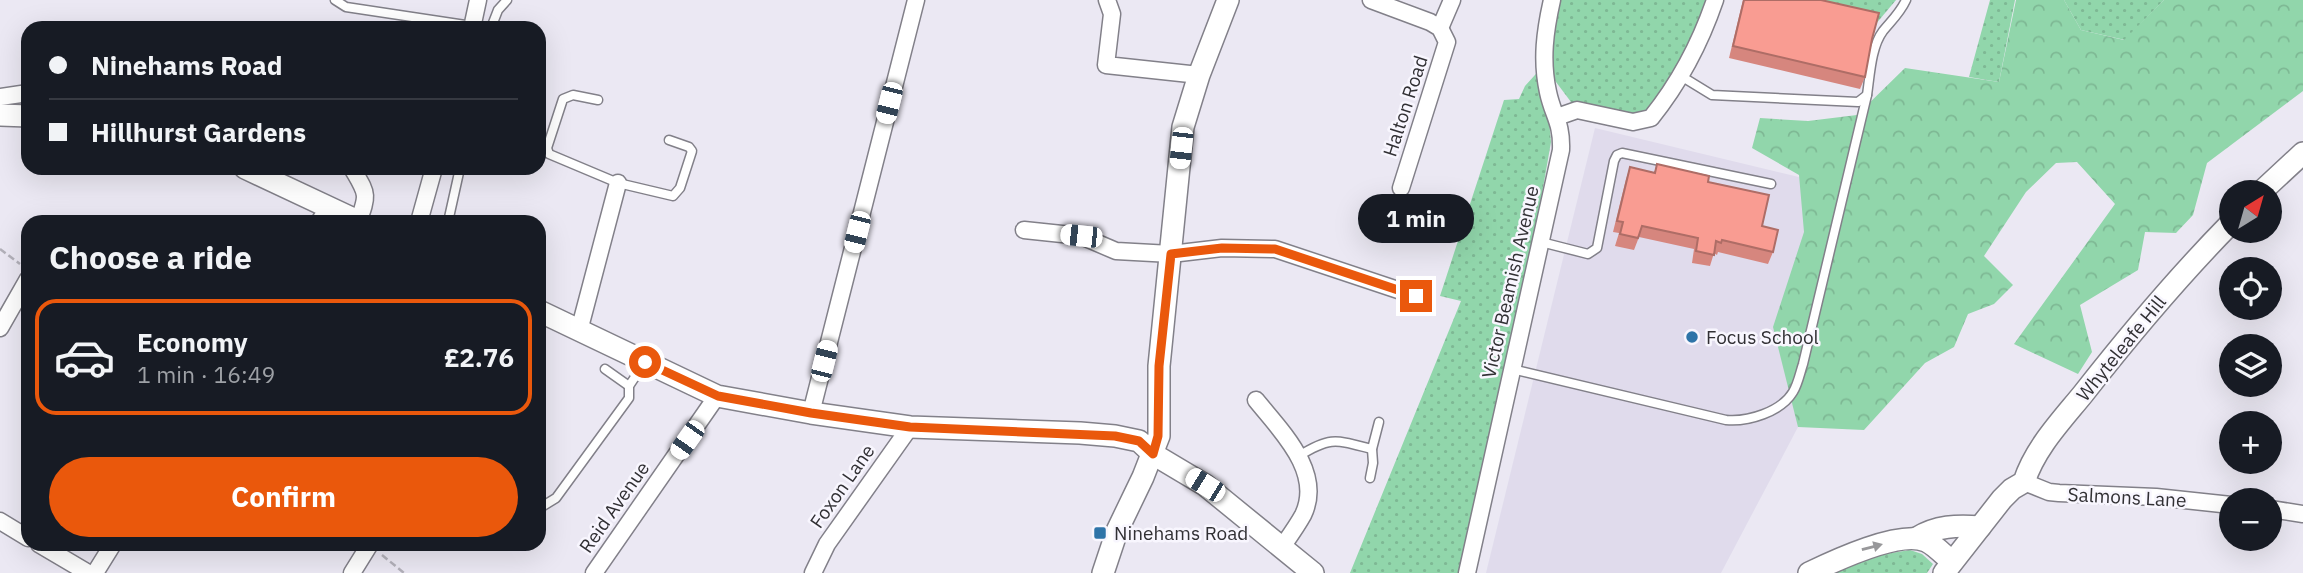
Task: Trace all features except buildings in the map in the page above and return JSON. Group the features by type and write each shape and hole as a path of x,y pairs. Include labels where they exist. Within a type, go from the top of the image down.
{"street":[{"path":"473,21 478,0"},
{"path":"811,413 916,0"},
{"path":"1107,0 1112,13 1106,65 1199,75"},
{"path":"1103,573 1116,531 1153,454 1158,436 1159,366 1183,127 1199,75 1228,0"},
{"path":"1371,0 1440,28 1452,0"},
{"name":"Victor Beamish Avenue","path":"1467,573 1561,150 1562,130 1548,94 1544,65 1544,38 1552,0"},
{"path":"1557,117 1577,110 1633,122 1651,118 1681,76 1703,37 1715,0"},
{"name":"Halton Road","path":"1401,188 1447,43 1440,28"},
{"path":"0,97 21,94"},
{"path":"0,115 21,116"},
{"path":"2274,180 2303,153"},
{"path":"257,175 323,215"},
{"path":"356,175 366,199 361,215"},
{"path":"421,215 431,175"},
{"path":"579,331 618,183"},
{"path":"1024,230 1081,236 1116,251 1171,254 1222,248 1275,249 1416,296"},
{"name":"Whyteleafe Hill","path":"2024,482 2030,464 2052,433 2142,319 2219,236"},
{"path":"0,328 21,291"},
{"path":"546,314 718,396 910,427 1115,436 1139,441 1153,454 1205,485 1313,573"},
{"name":"Reid Avenue","path":"594,573 718,396"},
{"path":"1256,400 1306,469 1307,498 1304,513 1282,547"},
{"name":"Foxon Lane","path":"813,573 827,544 910,427"},
{"path":"1917,538 1928,542 1948,568 2011,489 2024,482"},
{"name":"Salmons Lane","path":"2024,482 2049,492 2156,497 2219,504"},
{"path":"2282,511 2303,514"},
{"path":"0,521 21,534"},
{"path":"1809,573 1870,547 1917,538 1930,530 1964,525 1980,527"},
{"path":"51,551 88,573"},
{"path":"95,573 109,551"},
{"path":"352,573 366,551"}],"lane":[{"path":"335,0 346,7 434,21"},
{"path":"494,21 498,10 507,0"},
{"path":"1512,369 1726,420 1738,421 1762,414 1778,406 1793,393 1803,365 1867,95 1872,60 1881,33 1899,14 1906,0"},
{"path":"1681,76 1712,95 1858,102 1867,95"},
{"path":"598,100 573,95 563,99 548,148 549,154 618,183 674,196 680,188 692,151 690,147 669,140"},
{"path":"1541,242 1588,254 1597,248 1614,161 1617,155 1622,153 1771,184"},
{"path":"450,215 458,175"},
{"path":"546,504 556,498 629,398 629,386 645,362"},
{"path":"606,369 629,386"},
{"path":"1370,478 1372,449 1379,422"},
{"path":"1299,456 1324,441 1344,442 1372,449"}],"path":[{"path":"0,249 21,266"},
{"path":"377,551 404,573"}],"shaded area":[{"name":"Focus School","path":"1595,128 1907,203 1798,427 1721,573 1486,573"}],"green space":[{"path":"1552,0 1715,0 1651,118 1577,110 1544,66 1551,142 1537,222 1458,573 1350,573 1461,301 1440,296 1504,100 1519,99 1525,86 1544,65"},
{"path":"1762,0 1896,0 1875,25"},
{"path":"1990,0 2015,0 1999,82 1969,77"},
{"path":"2016,0 2064,0 2081,30 2124,40 2164,0 2303,0 2303,91 2207,163 2193,215 2176,233 2145,232 2138,270 2080,305 2092,352 2078,374 2014,344 2115,204 2077,162 2056,163 2026,192 1984,256 2013,285 1994,304 1968,314 1954,347 1925,363 1864,430 1798,427 1773,327 1804,232 1799,175 1752,148 1760,118 1808,121 1857,115 1905,68 1999,82"},
{"path":"2064,0 2164,0 2125,40 2081,30"},
{"path":"1910,550 1922,554 1933,564 1927,573 1835,573 1873,556"}],"place":[{"name":"Focus School","path":"1692,337"},
{"name":"Ninehams Road","path":"1100,533"}],"route":[{"path":"645,362 718,396 811,413 910,427 1115,436 1139,441 1153,454 1158,436 1159,366 1171,254 1222,248 1275,249 1416,296"}]}
